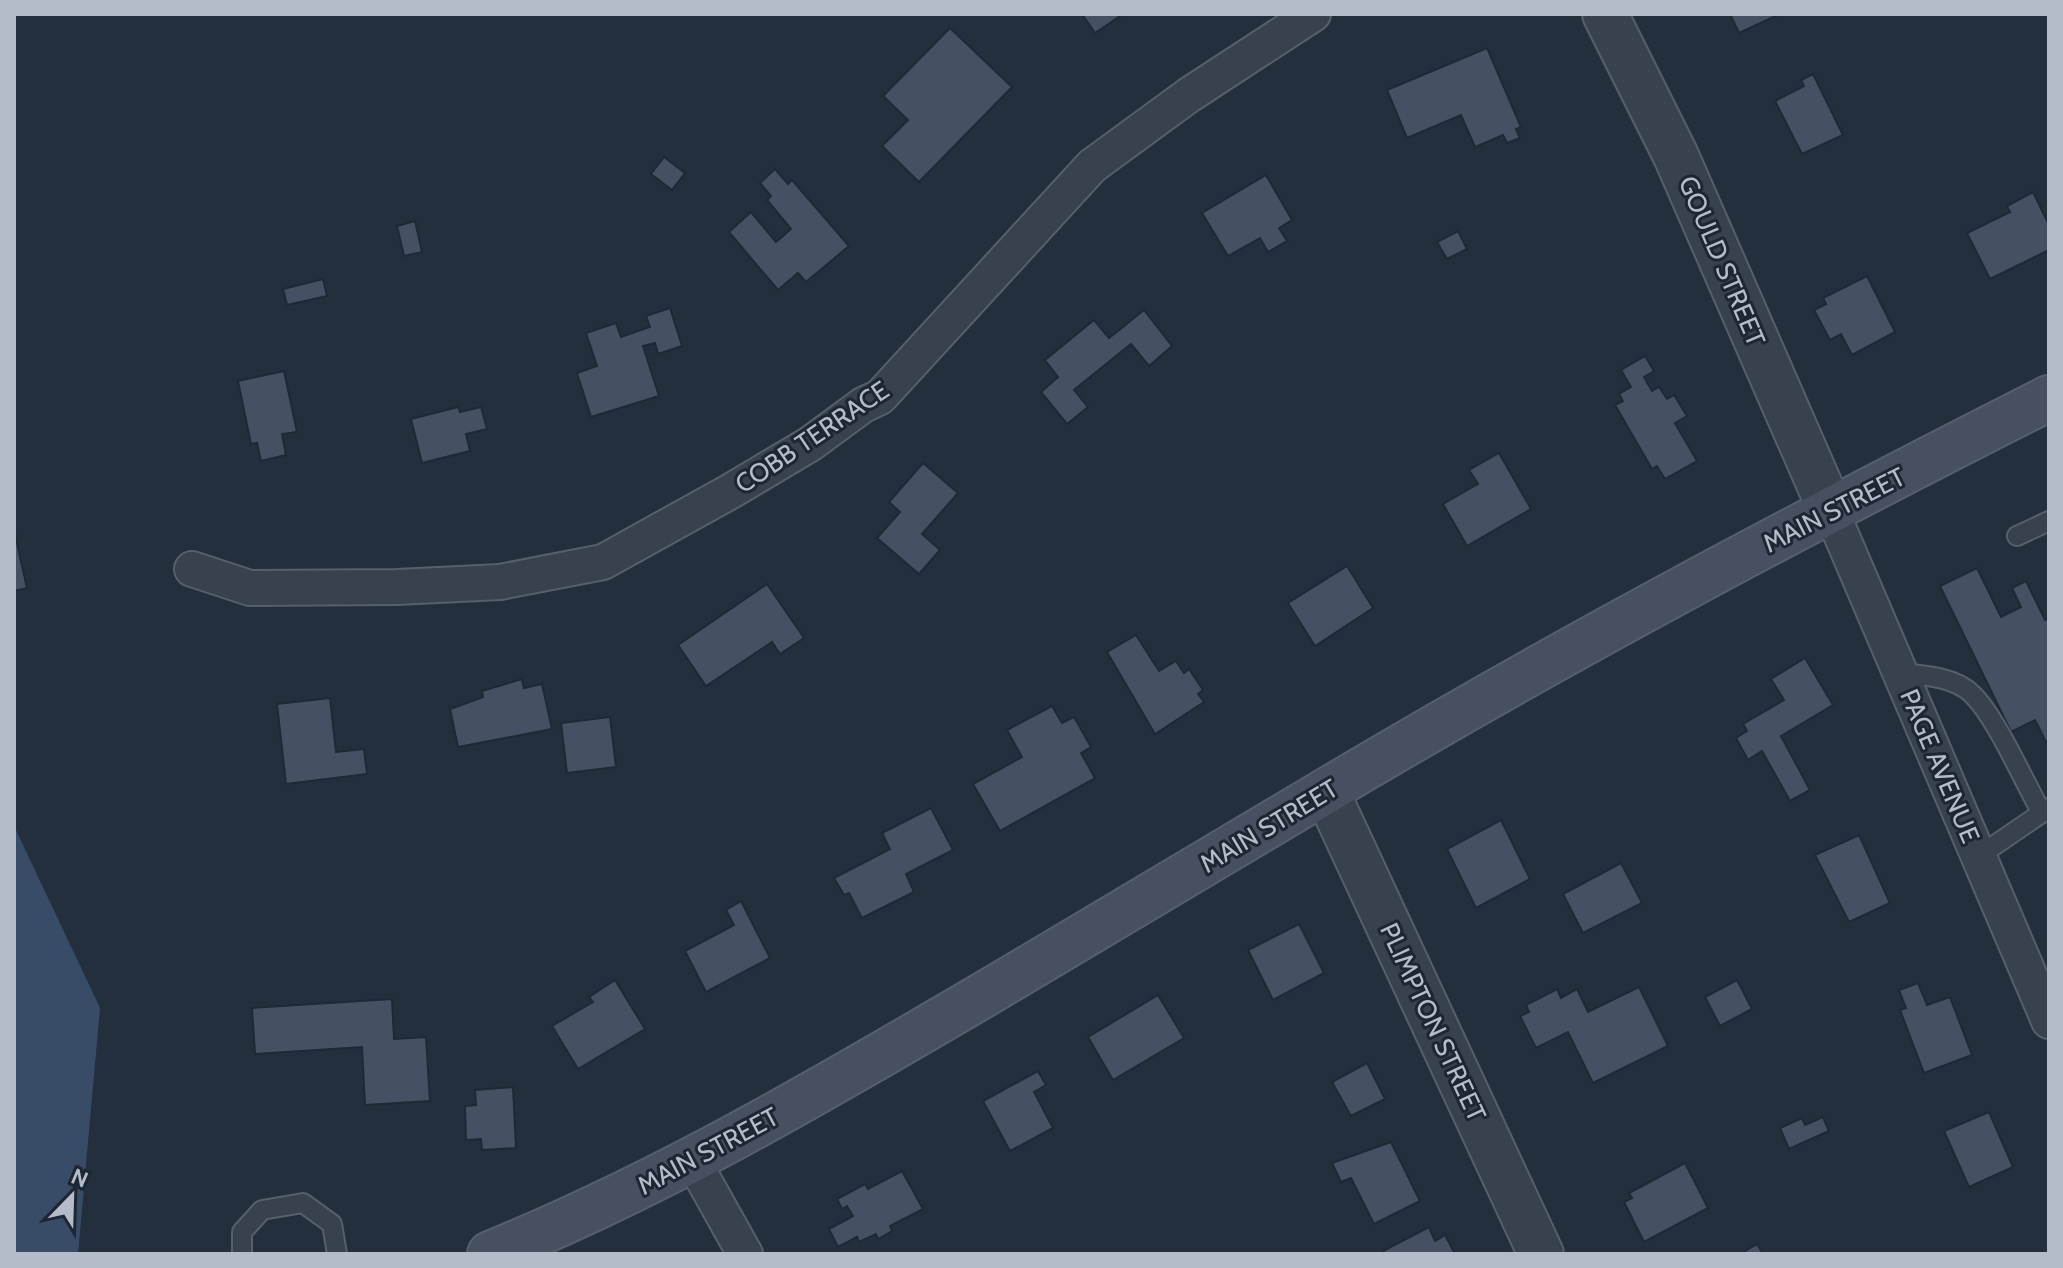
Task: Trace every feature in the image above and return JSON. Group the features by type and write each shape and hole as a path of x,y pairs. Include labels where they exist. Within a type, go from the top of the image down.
{"main road":[{"name":"MAIN STREET","path":"490,1254 693,1161 900,1046 1506,686 2049,398"}],"street":[{"name":"COBB TERRACE","path":"192,569 250,588 397,587 500,582 603,562 810,444 863,405 880,397 1092,166 1189,95 1313,14"},
{"name":"GOULD STREET","path":"1605,14 1676,156 1831,511"},
{"name":"PAGE AVENUE","path":"1831,511 2049,1021"},
{"name":"PLIMPTON STREET","path":"1326,791 1541,1254"},
{"path":"693,1161 745,1254"}],"lane":[{"path":"2017,536 2049,521"},
{"path":"1900,673 1933,675 1970,692 1989,716 2045,811 1979,856"},
{"path":"242,1254 242,1232 262,1210 303,1203 332,1224 337,1254"}],"water":[{"path":"14,826 100,1008 78,1254 14,1254"}],"building":[{"path":"1082,14 1123,14 1095,33"},
{"path":"1730,14 1780,14 1739,33"},
{"path":"950,28 1012,87 919,182 882,146 908,120 883,96"},
{"path":"1487,48 1521,127 1516,129 1520,138 1507,143 1503,135 1475,147 1461,115 1407,138 1387,90"},
{"path":"1813,74 1843,135 1802,154 1775,101 1804,86 1801,80"},
{"path":"664,157 685,173 672,190 651,174"},
{"path":"775,169 788,184 792,180 849,246 806,282 798,273 778,290 729,232 751,212 776,242 791,229 767,200 771,196 760,183"},
{"path":"1266,175 1292,220 1279,228 1287,241 1268,252 1260,238 1228,256 1202,213"},
{"path":"2033,192 2049,225 2049,250 1990,279 1967,233 2010,212 2007,206"},
{"path":"415,221 422,252 404,256 397,226"},
{"path":"1458,231 1467,249 1447,259 1437,242"},
{"path":"1867,276 1895,332 1852,355 1841,334 1830,340 1814,310 1826,304 1823,298"},
{"path":"323,279 327,296 287,305 283,289"},
{"path":"670,308 682,346 658,354 655,343 643,346 659,396 591,417 577,373 597,366 586,333 616,323 621,337 650,327 646,316"},
{"path":"1144,310 1172,346 1149,366 1131,344 1074,390 1088,407 1067,424 1041,392 1058,377 1045,360 1094,320 1109,338"},
{"path":"1645,356 1654,371 1644,377 1652,391 1659,387 1667,399 1674,395 1687,416 1675,423 1697,461 1665,479 1657,466 1652,469 1615,405 1623,401 1619,394 1631,387 1621,370"},
{"path":"284,371 297,432 282,434 286,455 261,461 257,443 251,444 238,381"},
{"path":"458,407 460,412 481,407 487,429 466,434 470,451 422,463 411,419"},
{"path":"1499,453 1531,509 1467,546 1443,504 1478,484 1469,470"},
{"path":"923,463 958,493 922,534 940,550 919,574 877,538 900,512 889,502"},
{"path":"14,530 27,588 14,591"},
{"path":"1347,566 1373,608 1315,646 1288,603"},
{"path":"1977,568 2001,617 2021,607 2012,588 2026,581 2045,620 2049,618 2049,741 2046,742 2035,720 2011,732 1940,586"},
{"path":"767,584 804,638 780,654 772,642 706,686 678,645"},
{"path":"1136,635 1159,671 1176,661 1184,673 1189,669 1203,690 1198,694 1204,702 1155,734 1107,652"},
{"path":"1805,658 1833,705 1781,736 1810,790 1790,801 1762,751 1748,760 1736,738 1747,731 1743,724 1784,700 1771,679"},
{"path":"522,679 524,688 542,684 552,729 458,747 450,709 483,697 482,691"},
{"path":"330,698 336,752 364,749 367,774 286,784 277,704"},
{"path":"1052,706 1062,723 1074,717 1091,747 1081,753 1095,778 1000,831 973,784 1022,757 1007,730"},
{"path":"610,717 616,767 567,773 561,723"},
{"path":"931,808 953,850 906,874 914,892 862,918 849,893 844,895 834,878 890,849 882,833"},
{"path":"1501,820 1530,879 1476,908 1447,849"},
{"path":"1859,835 1890,903 1849,922 1815,855"},
{"path":"1621,863 1642,903 1583,933 1563,894"},
{"path":"741,901 770,958 706,992 685,951 734,925 726,910"},
{"path":"1299,924 1324,973 1273,1000 1248,950"},
{"path":"615,980 645,1029 578,1069 552,1026 593,1002 589,997"},
{"path":"1737,980 1752,1009 1720,1026 1705,997"},
{"path":"1918,983 1927,1005 1950,997 1972,1055 1924,1073 1900,1010 1906,1008 1899,990"},
{"path":"1639,987 1668,1046 1593,1083 1568,1032 1536,1048 1520,1016 1529,1012 1526,1005 1557,989 1561,998 1577,989 1588,1012"},
{"path":"1158,995 1184,1038 1113,1080 1088,1037"},
{"path":"392,999 394,1039 426,1037 430,1101 365,1105 362,1047 255,1054 252,1008"},
{"path":"1367,1063 1385,1099 1351,1116 1332,1082"},
{"path":"1038,1071 1046,1085 1034,1092 1053,1128 1010,1151 983,1101"},
{"path":"513,1087 516,1148 482,1150 481,1139 466,1140 465,1106 476,1105 475,1090"},
{"path":"1989,1112 2013,1167 1969,1187 1944,1131"},
{"path":"1823,1117 1829,1131 1789,1149 1780,1128 1802,1118 1805,1125"},
{"path":"1391,1142 1420,1201 1374,1224 1351,1178 1341,1182 1332,1163"},
{"path":"1685,1163 1708,1208 1644,1242 1624,1202 1632,1198 1629,1193"},
{"path":"902,1171 923,1209 890,1226 892,1231 878,1239 876,1234 859,1242 857,1237 838,1247 829,1229 853,1216 847,1206 842,1209 837,1199 865,1184 868,1189"},
{"path":"1429,1227 1435,1241 1445,1235 1455,1254 1385,1254 1383,1251"},
{"path":"1757,1244 1763,1254 1740,1254"}]}
